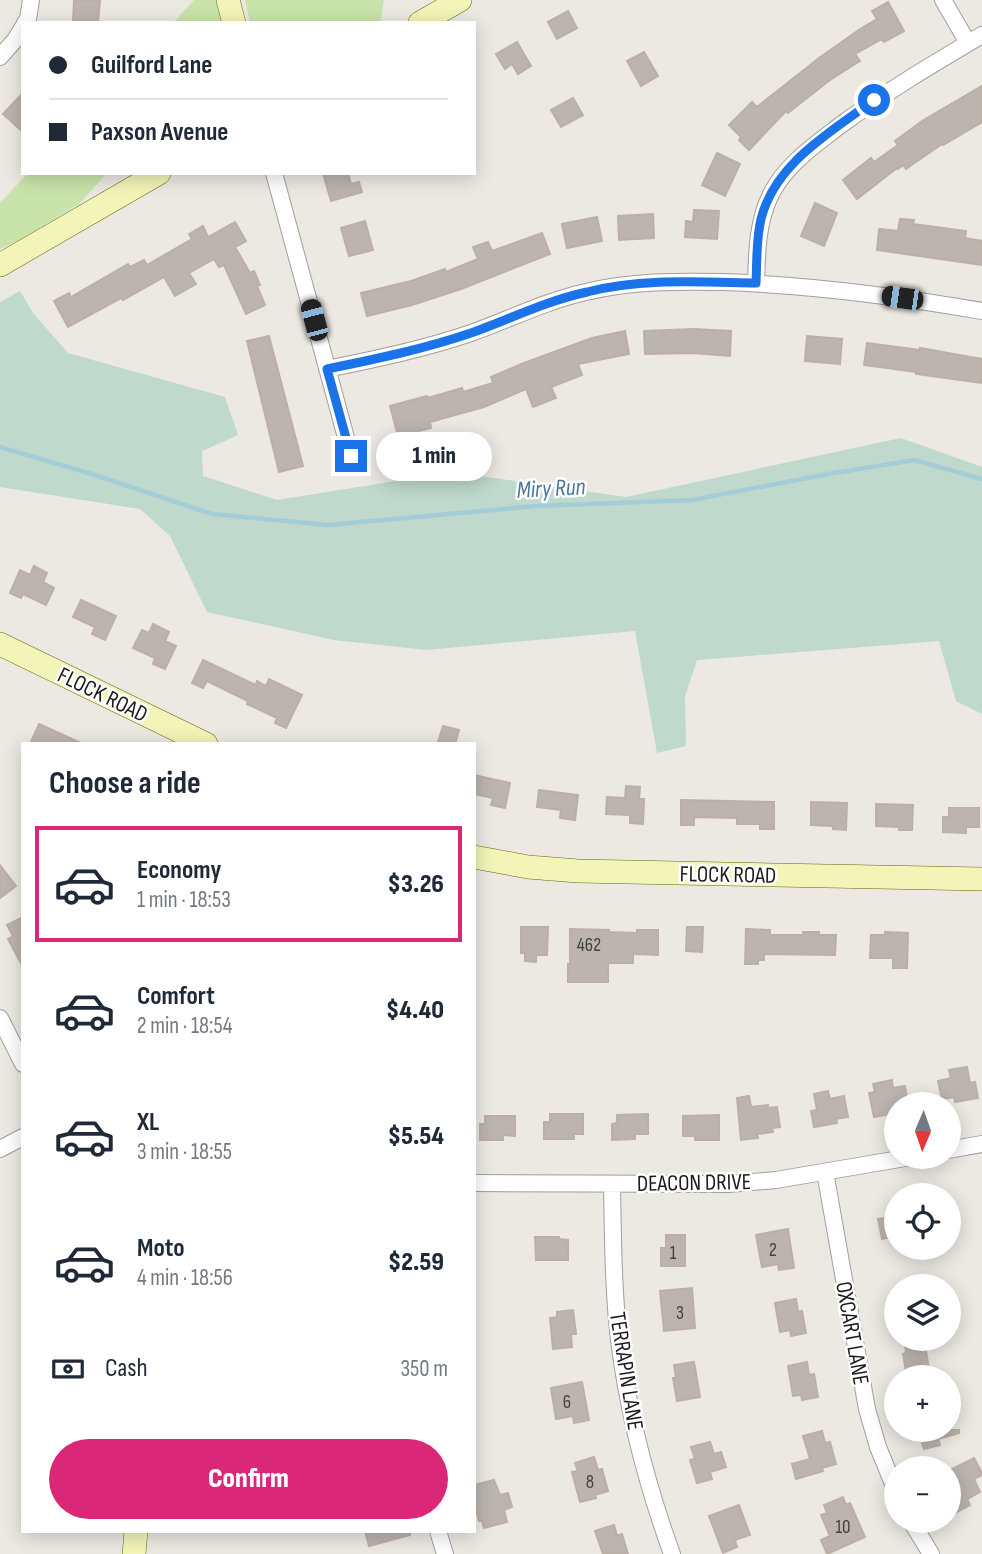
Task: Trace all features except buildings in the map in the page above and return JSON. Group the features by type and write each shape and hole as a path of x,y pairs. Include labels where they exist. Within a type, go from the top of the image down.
{"main road":[{"path":"229,0 234,21"},
{"path":"423,21 460,0"},
{"path":"0,265 156,175"},
{"name":"FLOCK ROAD","path":"0,644 202,742"},
{"name":"FLOCK ROAD","path":"476,857 528,867 578,871 982,879"},
{"path":"134,1554 136,1533"}],"street":[{"path":"26,21 31,0"},
{"path":"756,283 758,236 762,216 770,195 783,174 798,158 874,100 975,39 943,0"},
{"path":"0,57 21,30"},
{"path":"275,175 351,456"},
{"path":"327,369 433,345 547,303 588,291 630,284 672,281 756,283 838,290 982,311"},
{"path":"0,1018 21,1060"},
{"path":"0,1149 21,1139"},
{"path":"961,1148 982,1144"},
{"name":"DEACON DRIVE","path":"476,1183 729,1184 776,1180 884,1162"},
{"name":"OXCART LANE","path":"825,1172 867,1409 884,1462"},
{"name":"TERRAPIN LANE","path":"612,1184 614,1278 627,1391 643,1462 672,1554"},
{"path":"439,1533 445,1554"},
{"path":"918,1533 931,1554"}],"green space":[{"path":"194,0 220,0 224,21 175,21"},
{"path":"245,0 384,0 380,21 250,21"},
{"path":"26,175 105,175 79,204 0,249 0,203"},
{"path":"20,291 33,313 68,353 225,397 238,435 202,451 203,476 277,500 452,472 626,497 901,438 982,467 982,714 956,701 939,641 697,660 685,696 686,746 657,753 635,631 426,650 334,640 207,612 170,536 140,509 0,487 0,302"}],"waterway":[{"name":"Miry Run","path":"0,447 212,514 328,525 536,506 692,500 914,460 982,479"}],"route":[{"path":"351,456 327,369 433,345 547,303 588,291 672,281 756,283 758,236 762,216 770,195 783,174 798,158 874,100"}]}
